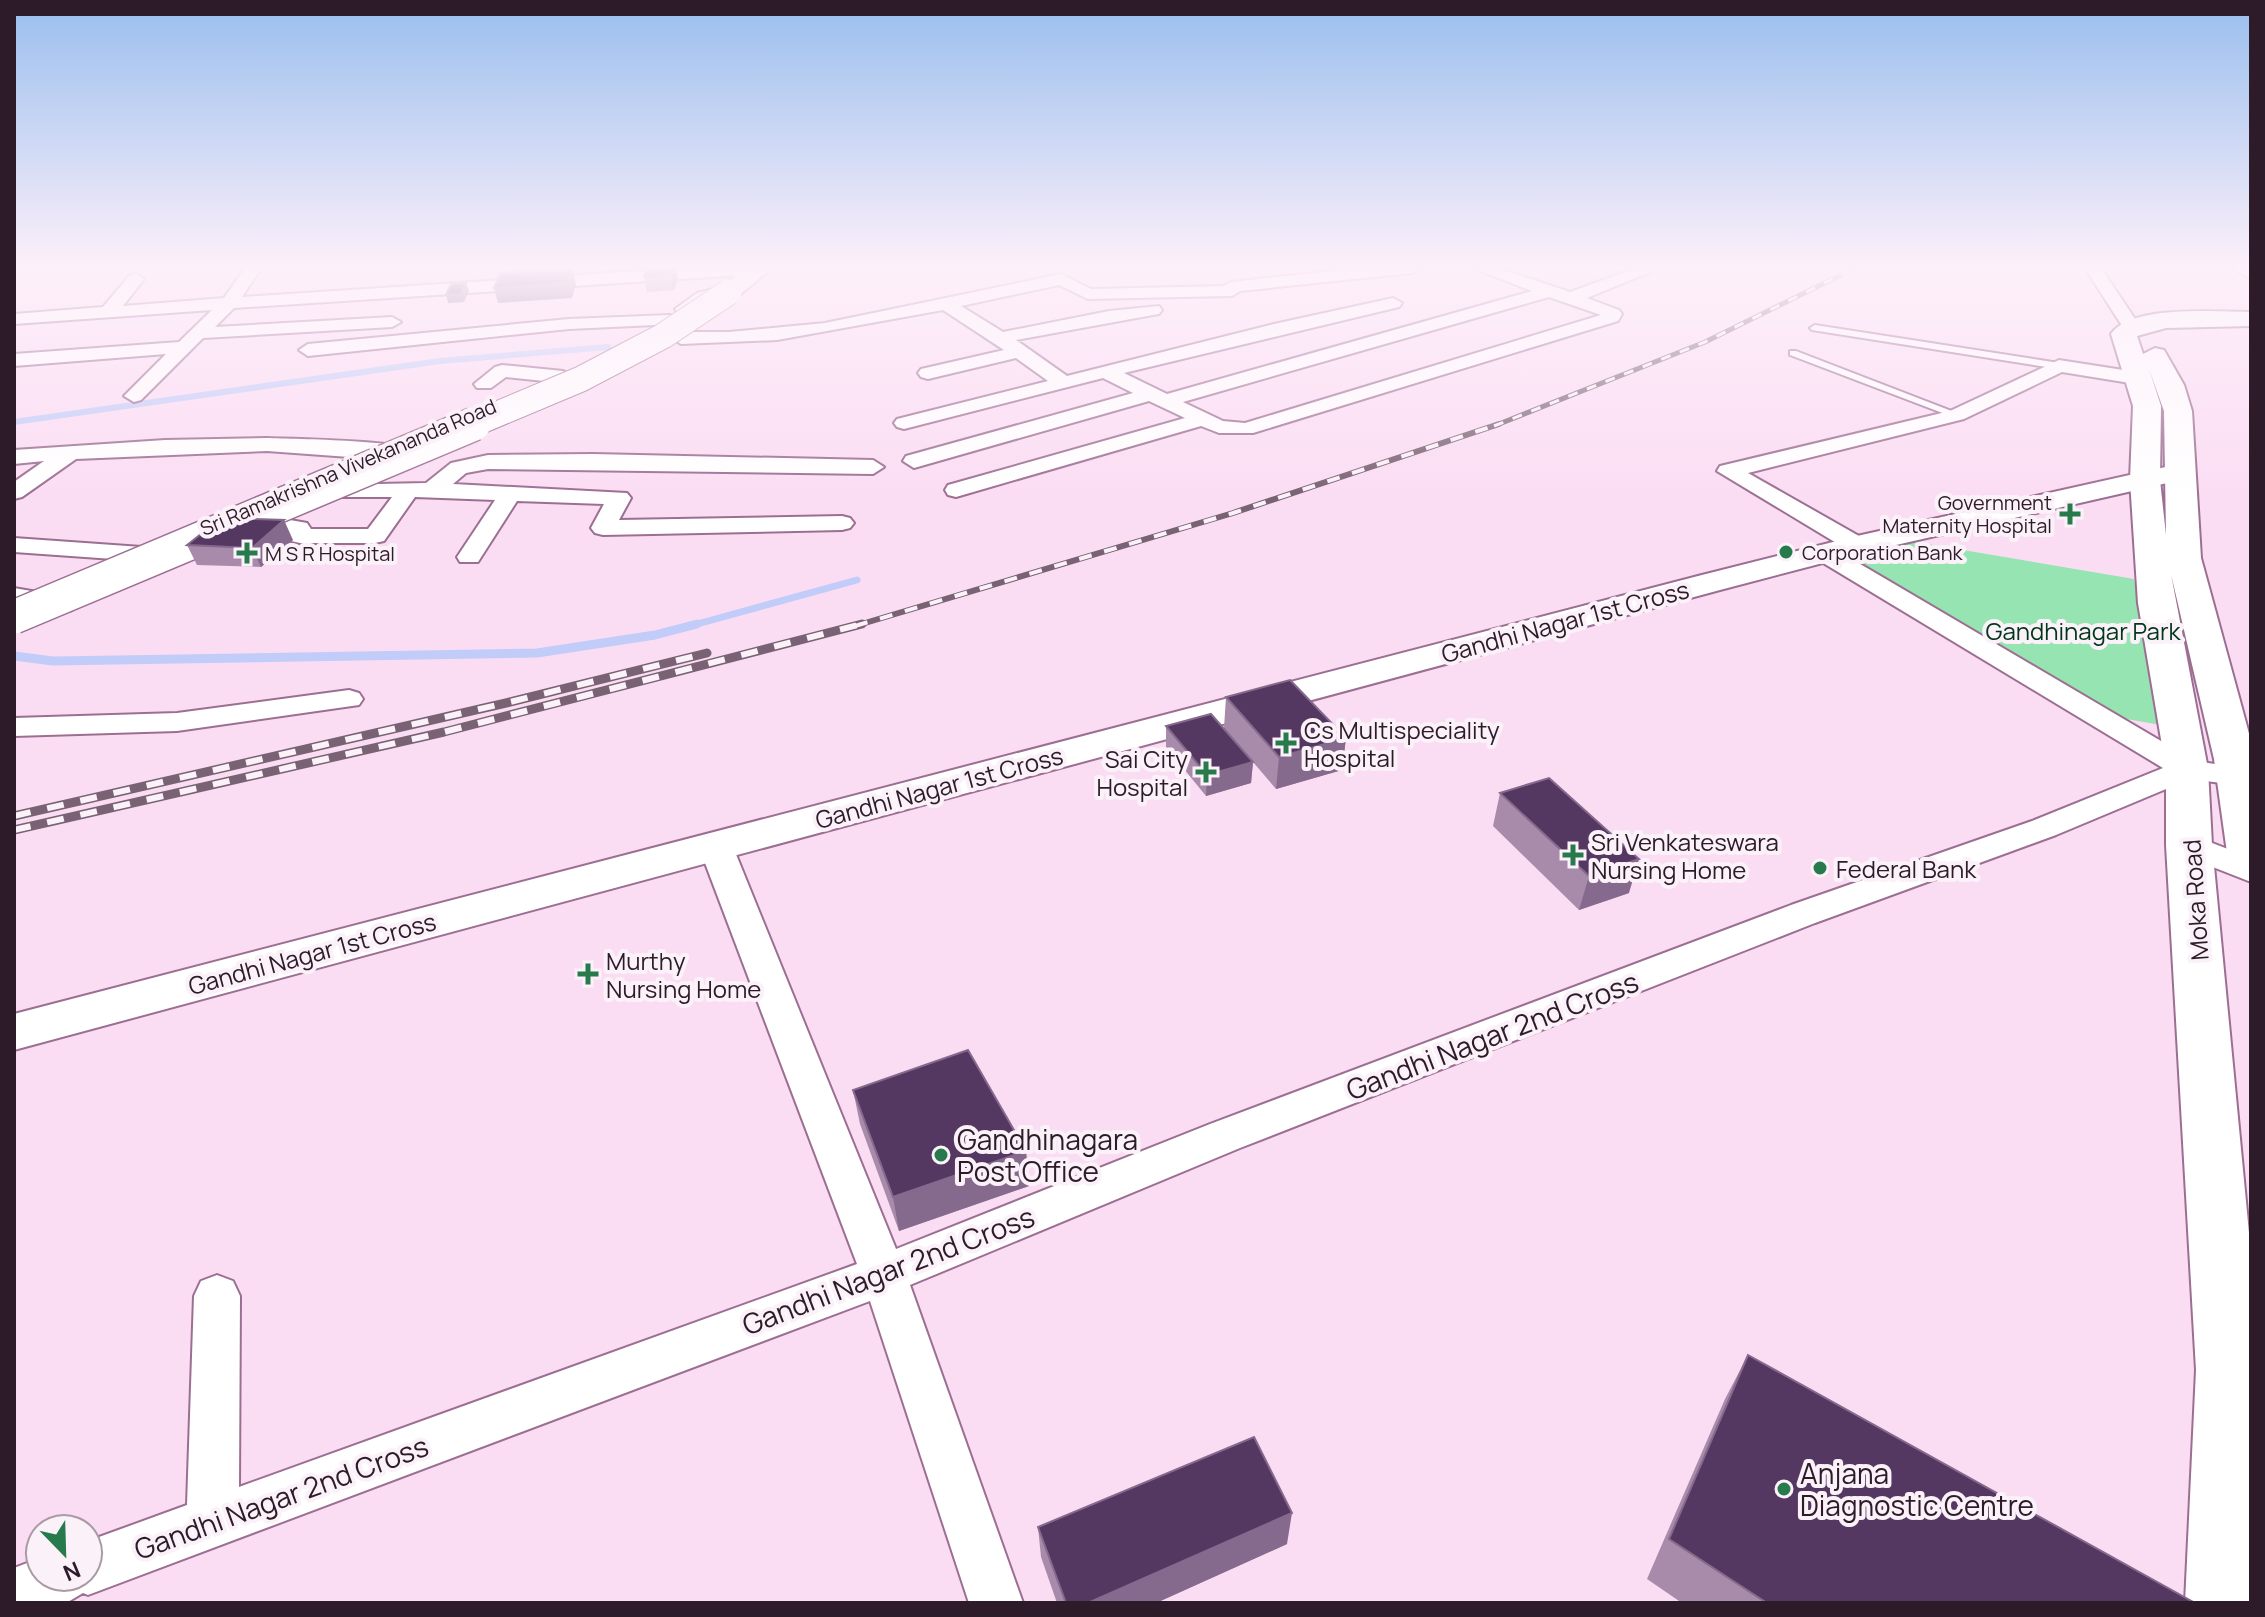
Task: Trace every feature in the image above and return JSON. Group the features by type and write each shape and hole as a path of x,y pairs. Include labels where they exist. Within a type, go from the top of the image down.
{"main road":[{"name":"Sri Ramakrishna Vivekananda Road","path":"14,631 34,603 144,553 639,343"},
{"path":"14,617 581,379 649,343"},
{"name":"Sri Ramakrishna Vivekananda Road","path":"34,603 181,557 632,365 658,343"},
{"name":"Moka Road","path":"2127,343 2147,406 2184,558 2212,772 2189,845 2229,1370 2223,1603"},
{"name":"Moka Road","path":"2150,343 2175,399 2180,432 2162,476 2156,603 2212,772 2251,860"}],"street":[{"path":"134,396 188,343"},
{"path":"308,350 382,343"},
{"path":"1007,343 1064,383"},
{"path":"904,423 1218,343"},
{"path":"914,461 1357,343"},
{"path":"1106,372 1201,420 1219,427 1246,429 1526,343"},
{"path":"14,360 184,347"},
{"path":"928,373 1019,352"},
{"path":"2136,378 2059,366 1957,415 1728,471 1841,549 2212,772"},
{"path":"484,384 502,371 563,377"},
{"path":"956,490 1201,420"},
{"path":"14,457 247,446 354,445 421,455"},
{"path":"14,492 69,454"},
{"path":"432,490 459,468 488,462 873,467"},
{"name":"Gandhi Nagar 1st Cross","path":"14,1032 1841,549 2162,476"},
{"path":"337,490 432,490 619,498 603,528 842,523"},
{"path":"262,522 299,528 300,536 375,536 408,491"},
{"path":"469,557 510,494"},
{"path":"14,545 181,557"},
{"path":"14,727 177,722 349,699"},
{"name":"Gandhi Nagar 2nd Cross","path":"104,1562 884,1275 1225,1136 1803,914 2212,772"},
{"path":"2189,845 2251,871"},
{"path":"716,847 884,1275 996,1603"},
{"path":"213,1523 217,1296"}],"lane":[{"path":"1914,343 2059,366"},
{"path":"1793,353 1957,415"}],"green space":[{"name":"Gandhinagar Park","path":"1898,539 2134,579 2161,725 2115,717 1832,554"}],"building":[{"path":"221,518 284,520 252,548 187,545"},
{"path":"1290,680 1346,738 1279,757 1226,697"},
{"path":"1211,714 1253,762 1207,775 1166,726"},
{"path":"1549,778 1639,859 1589,876 1500,793"},
{"name":"Gandhinagara Post Office","path":"968,1050 1026,1151 893,1197 853,1090"},
{"name":"Anjana Diagnostic Centre","path":"1748,1355 2195,1603 1767,1603 1669,1539"},
{"path":"1254,1437 1292,1513 1088,1603 1066,1603 1038,1527"}],"waterway":[{"path":"14,422 440,361 608,347"},
{"path":"690,626 857,580"},
{"path":"14,656 53,661 537,653 655,635 697,624"}],"railway":[{"path":"1494,426 1701,343"},
{"path":"860,625 1233,513 1499,424"},
{"path":"14,830 444,732 860,625"},
{"path":"855,626 860,625"},
{"path":"14,816 506,703 707,653"}],"place":[{"name":"Government Maternity Hospital","path":"2070,514"},
{"name":"Corporation Bank","path":"1786,552"},
{"name":"M S R Hospital","path":"247,553"},
{"name":"Cs Multispeciality Hospital","path":"1286,743"},
{"name":"Sai City Hospital","path":"1206,772"},
{"name":"Sri Venkateswara Nursing Home","path":"1573,855"},
{"name":"Federal Bank","path":"1820,868"},
{"name":"Murthy Nursing Home","path":"588,974"},
{"name":"Gandhinagara Post Office","path":"941,1155"},
{"name":"Anjana Diagnostic Centre","path":"1784,1489"}]}
